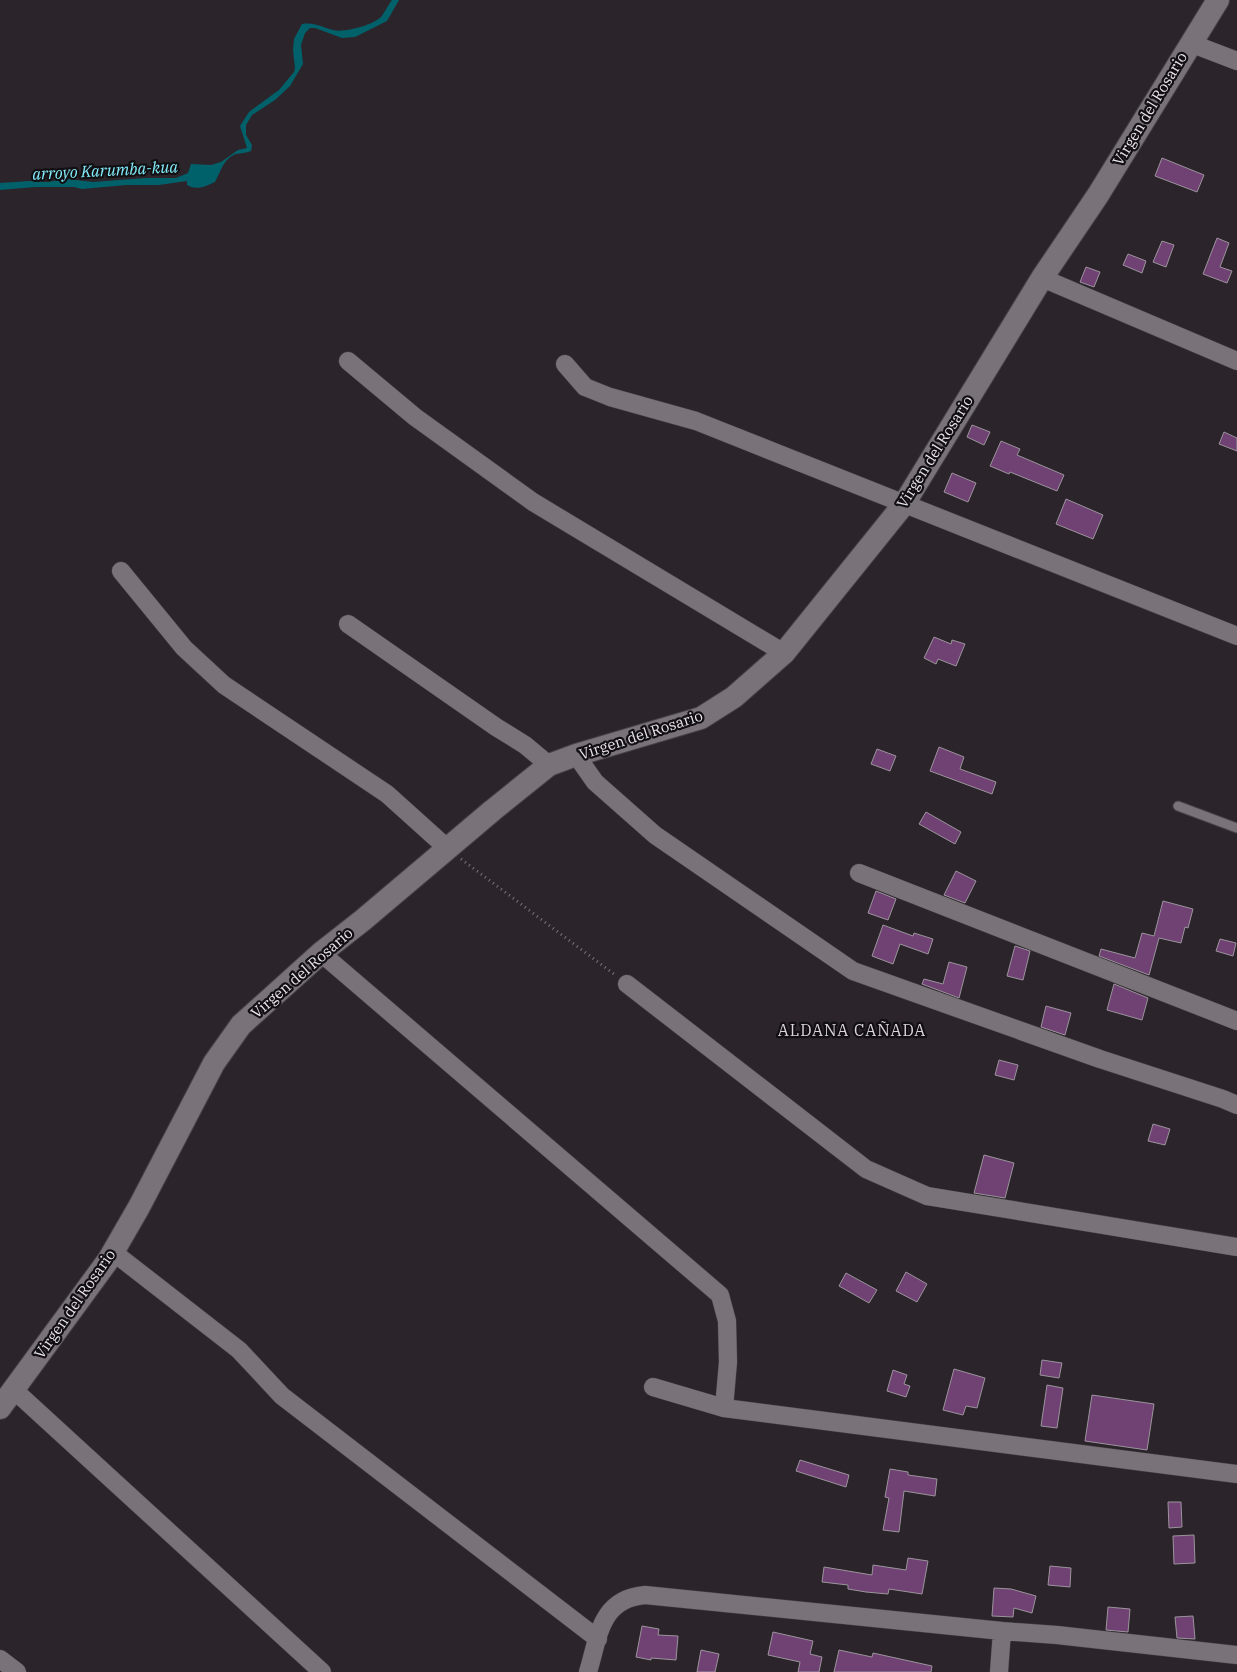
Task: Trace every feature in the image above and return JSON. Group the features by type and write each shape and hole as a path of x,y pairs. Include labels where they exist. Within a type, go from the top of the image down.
{"street":[{"name":"Virgen del Rosario","path":"0,1408 112,1252 139,1207 214,1062 241,1026 321,952 370,914 447,848 550,765 576,755 701,718 734,697 784,653 904,504 1042,278 1098,196 1218,0"},
{"path":"1190,43 1237,61"},
{"path":"1042,278 1237,362"},
{"path":"348,361 414,417 533,502 784,653"},
{"path":"565,364 585,387 610,397 696,421 1237,636"},
{"path":"121,571 184,648 224,685 387,794 447,848"},
{"path":"348,624 488,722 525,745 550,765"},
{"path":"576,755 595,782 655,835 853,971 1100,1060 1223,1099 1237,1106"},
{"path":"859,873 1237,1021"},
{"path":"321,952 720,1295 727,1321 728,1362 724,1408"},
{"path":"626,984 866,1169 927,1196 1237,1247"},
{"path":"112,1252 239,1350 282,1396 598,1639"},
{"path":"653,1388 724,1408 1237,1474"},
{"path":"14,1390 322,1672"},
{"path":"588,1672 604,1618 617,1603 632,1596 645,1595 1237,1654"},
{"path":"999,1672 1002,1631"},
{"path":"0,1660 17,1672"}],"lane":[{"path":"1178,806 1237,828"}],"path":[{"path":"447,848 626,984"}],"water":[{"path":"392,0 399,0 387,21 355,37 342,38 315,28 310,28 305,33 301,45 303,64 290,86 275,100 252,115 246,125 246,135 252,145 251,151 236,154 228,159 215,182 198,188 187,185 187,181 159,185 126,185 82,189 74,187 35,187 0,190 0,183 47,182 67,179 93,182 176,178 188,173 191,164 211,165 221,162 238,150 247,148 240,126 249,112 279,90 294,72 294,39 302,24 314,24 338,31 358,28 372,23 381,17"}],"building":[{"path":"1162,158 1204,175 1197,192 1155,176"},
{"path":"1217,238 1229,243 1220,267 1232,271 1227,283 1203,274"},
{"path":"1162,241 1174,245 1166,267 1153,262"},
{"path":"1128,254 1146,261 1142,273 1123,265"},
{"path":"1086,267 1100,272 1094,287 1080,282"},
{"path":"972,425 990,432 984,445 967,437"},
{"path":"1224,432 1237,438 1237,451 1219,444"},
{"path":"1001,441 1020,449 1017,455 1064,475 1057,491 990,466"},
{"path":"952,473 976,483 968,502 944,492"},
{"path":"1066,499 1103,515 1093,539 1056,524"},
{"path":"934,637 951,644 952,640 965,644 956,666 938,659 936,664 924,658"},
{"path":"939,747 964,757 960,769 996,782 992,794 930,771"},
{"path":"877,749 896,756 890,771 871,764"},
{"path":"926,812 961,832 955,844 919,824"},
{"path":"956,871 976,881 965,903 944,895"},
{"path":"876,891 896,899 888,920 868,913"},
{"path":"1163,901 1193,909 1188,928 1185,927 1181,943 1159,938 1149,975 1099,956 1101,949 1135,958 1142,933 1154,936"},
{"path":"883,925 913,936 914,933 933,939 928,954 900,944 893,964 872,956"},
{"path":"1220,939 1236,943 1233,956 1216,951"},
{"path":"1015,946 1030,951 1023,980 1007,976"},
{"path":"949,962 967,967 959,998 922,984 924,979 943,984"},
{"path":"1114,984 1148,998 1142,1020 1107,1010"},
{"path":"1046,1006 1071,1013 1065,1035 1041,1027"},
{"path":"999,1060 1018,1065 1014,1080 995,1075"},
{"path":"1153,1124 1170,1129 1165,1145 1148,1141"},
{"path":"984,1155 1014,1163 1005,1198 974,1193"},
{"path":"906,1272 927,1284 917,1302 896,1291"},
{"path":"846,1273 877,1290 869,1303 839,1286"},
{"path":"1042,1360 1062,1363 1059,1378 1040,1375"},
{"path":"954,1369 985,1378 977,1408 966,1406 963,1415 943,1410"},
{"path":"893,1370 907,1375 904,1384 910,1386 906,1397 887,1391"},
{"path":"1047,1385 1063,1388 1057,1428 1041,1426"},
{"path":"1092,1395 1154,1404 1147,1450 1085,1441"},
{"path":"800,1460 849,1475 846,1487 796,1471"},
{"path":"890,1469 908,1472 908,1475 937,1479 935,1496 904,1491 899,1532 883,1530 889,1498 885,1497"},
{"path":"1168,1502 1181,1502 1182,1527 1169,1528"},
{"path":"1194,1535 1195,1563 1174,1564 1173,1536"},
{"path":"908,1558 928,1561 922,1594 889,1589 888,1594 866,1592 848,1589 848,1585 822,1582 824,1567 872,1575 873,1565 906,1570"},
{"path":"1050,1566 1071,1568 1070,1587 1048,1585"},
{"path":"994,1588 1011,1589 1036,1596 1032,1613 1014,1608 1013,1617 992,1616"},
{"path":"1108,1607 1130,1609 1128,1632 1106,1630"},
{"path":"1193,1616 1195,1639 1177,1638 1175,1617"},
{"path":"642,1626 659,1629 658,1635 678,1636 676,1660 651,1658 651,1660 636,1657"},
{"path":"773,1632 813,1641 810,1654 822,1657 819,1672 798,1672 800,1662 768,1655"},
{"path":"701,1650 719,1654 715,1672 697,1672"},
{"path":"839,1650 872,1657 873,1653 932,1666 931,1672 834,1672"}],"district":[{"name":"ALDANA CAÑADA","path":"852,1030"}],"water label":[{"name":"arroyo Karumba-kua","path":"105,170"}]}
